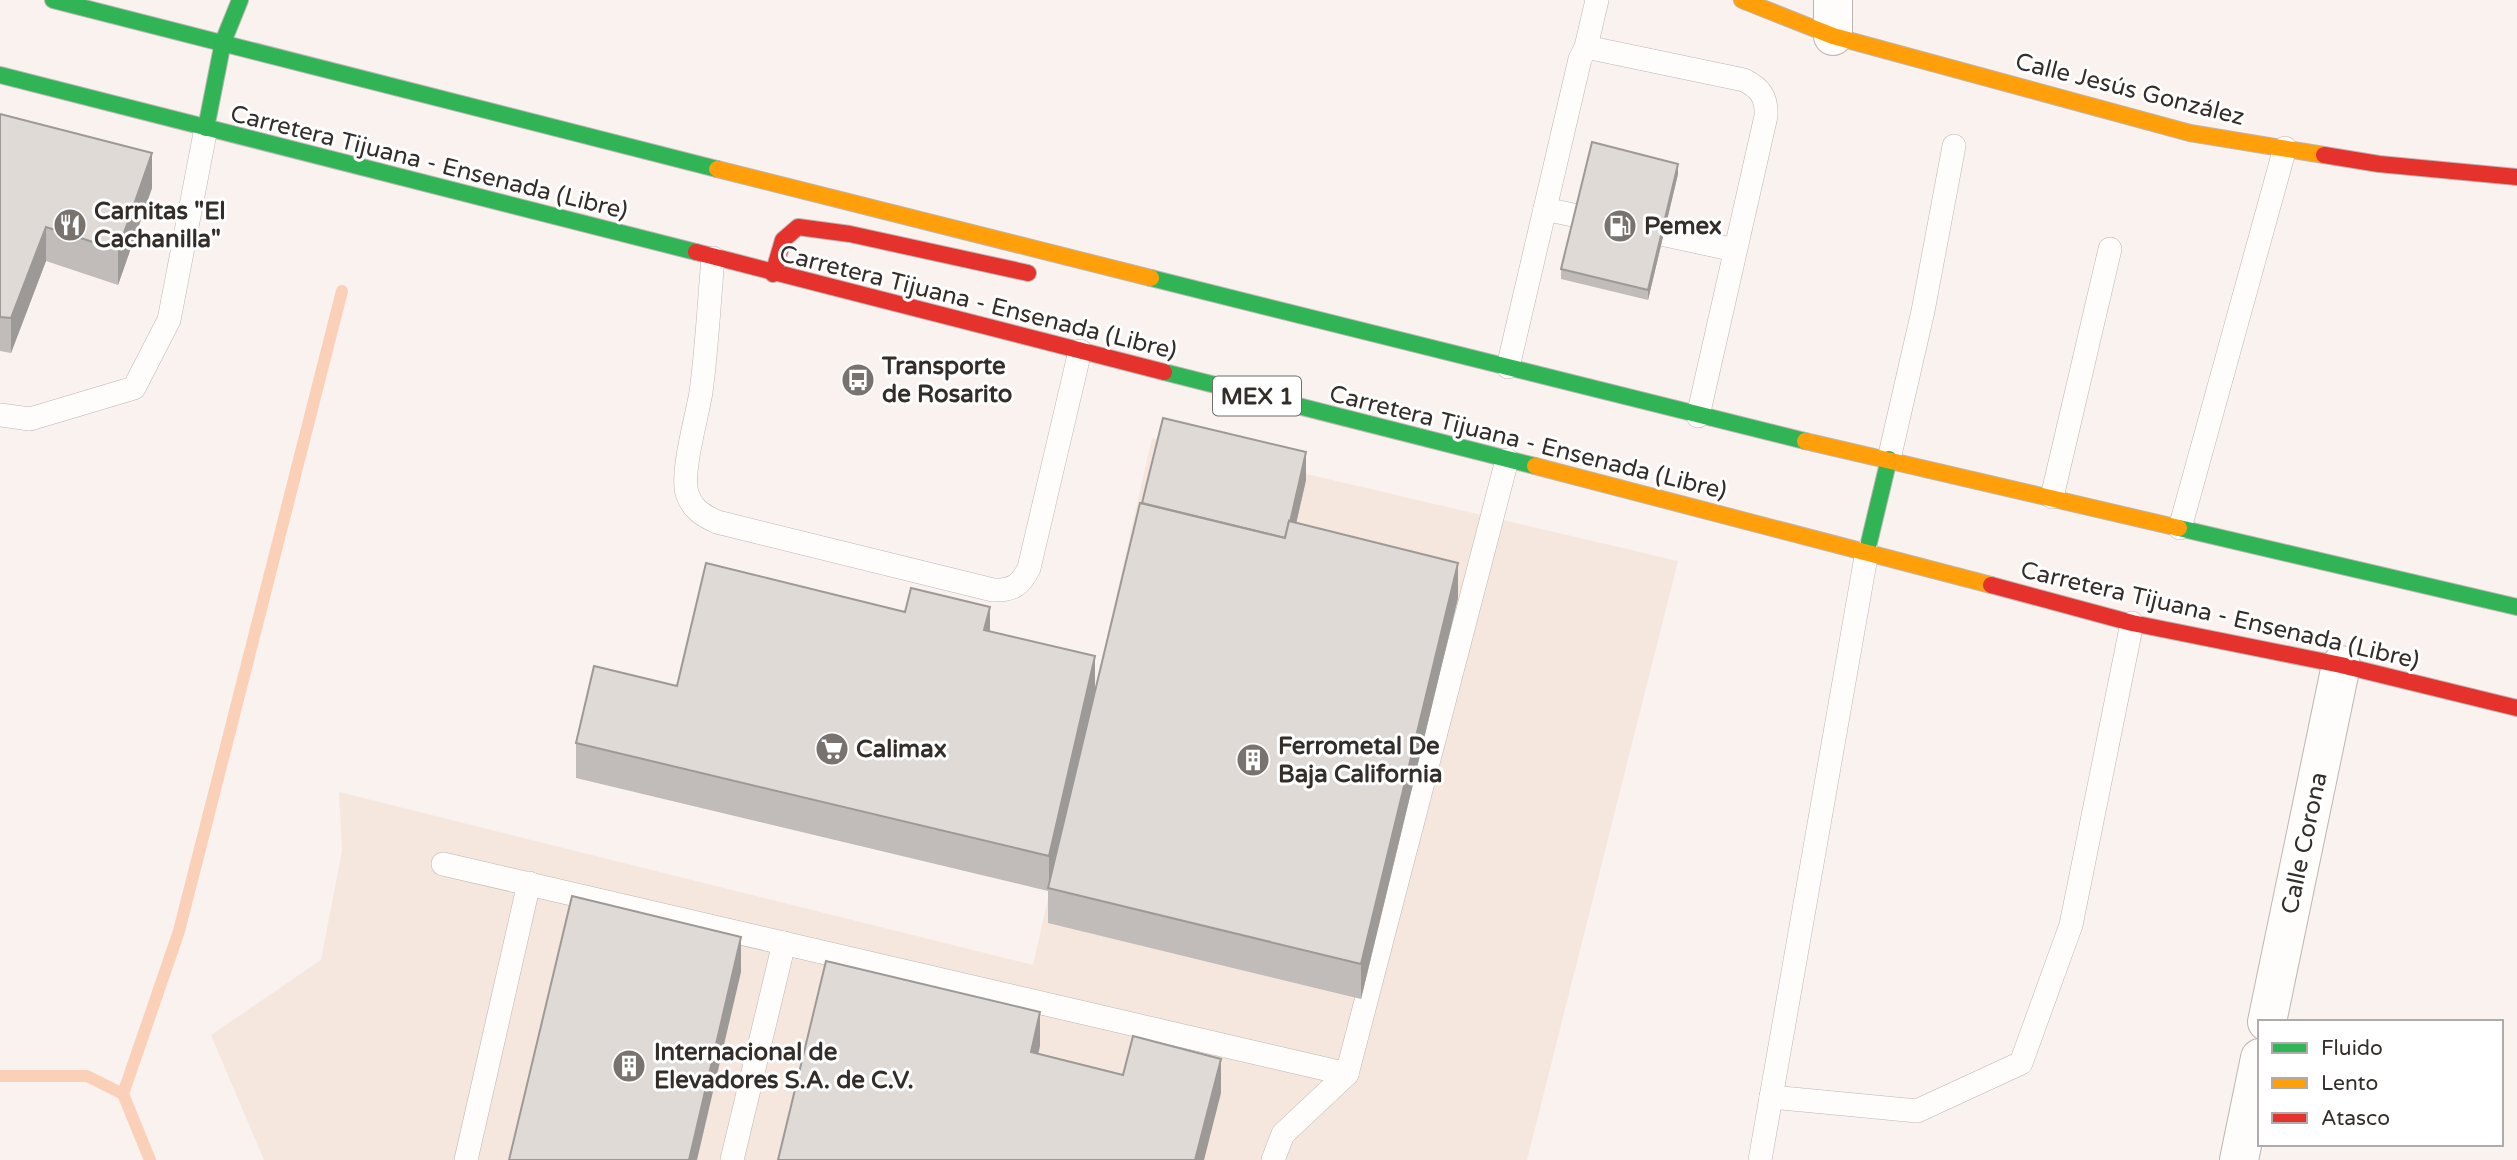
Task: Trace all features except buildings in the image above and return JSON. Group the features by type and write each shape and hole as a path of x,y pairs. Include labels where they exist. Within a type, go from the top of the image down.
{"main road":[{"path":"53,0 1698,416 2517,607"},
{"path":"206,128 223,42 240,0"},
{"name":"Calle Jesús González","path":"1742,0 1833,18 2190,133 2379,164 2517,177"},
{"name":"Carretera Tijuana - Ensenada (Libre)","path":"0,75 1867,551 2132,623 2341,665 2517,708"},
{"path":"773,274 783,240 798,227 807,227 1048,276"},
{"path":"1083,279 1145,277"},
{"path":"1867,551 1889,459"}],"street":[{"name":"Calle Corona","path":"2267,1020 2341,665"},
{"path":"2239,1160 2258,1068"}],"lane":[{"path":"1508,367 1580,59 1586,47 1597,0"},
{"path":"1586,47 1744,80 1763,93 1766,116 1698,416"},
{"path":"0,415 30,419 134,388 169,320 206,128"},
{"path":"1889,459 1923,311 1954,146"},
{"path":"2180,528 2285,148"},
{"path":"1545,209 1735,250"},
{"path":"2052,497 2110,249"},
{"path":"713,258 701,391 686,476 687,491 694,507 704,516 730,525 993,590 1016,587 1029,568 1080,351"},
{"path":"1273,1160 1283,1135 1347,1073 1507,460"},
{"path":"1760,1160 1867,551"},
{"path":"1771,1097 1917,1111 2021,1063 2071,925 2132,623"},
{"path":"443,864 1347,1073"},
{"path":"466,1160 528,884"},
{"path":"732,1160 784,943"}],"shaded area":[{"path":"1152,438 1678,561 1527,1160 264,1160 211,1035 321,960 342,851 339,792 1033,965"}],"waterway":[{"path":"150,1160 123,1094 179,931 342,291"},
{"path":"0,1076 87,1076 123,1094"}],"traffic: fast":[{"path":"53,0 717,169"},
{"path":"206,128 223,42 240,0"},
{"path":"0,75 696,252"},
{"path":"1151,278 1805,441"},
{"path":"1164,372 1535,466"},
{"path":"1867,551 1889,459"},
{"path":"2179,528 2517,607"}],"traffic: slow":[{"path":"1742,0 1833,36 2190,133 2324,155"},
{"path":"717,169 1151,278"},
{"path":"1805,441 2179,528"},
{"path":"1535,466 1991,585"}],"traffic: jam":[{"path":"2324,155 2379,164 2517,177"},
{"path":"773,274 783,240 798,227 850,234 1028,273"},
{"path":"696,252 1164,372"},
{"path":"1991,585 2132,623 2341,665 2517,708"}],"place":[{"name":"Carnitas \"El Cachanilla\"","path":"70,225"},
{"name":"Pemex","path":"1620,226"},
{"name":"Transporte de Rosarito","path":"858,380"},
{"name":"Calimax","path":"832,749"},
{"name":"Ferrometal De Baja California","path":"1253,760"},
{"name":"Internacional de Elevadores S.A. de C.V.","path":"629,1066"}]}
